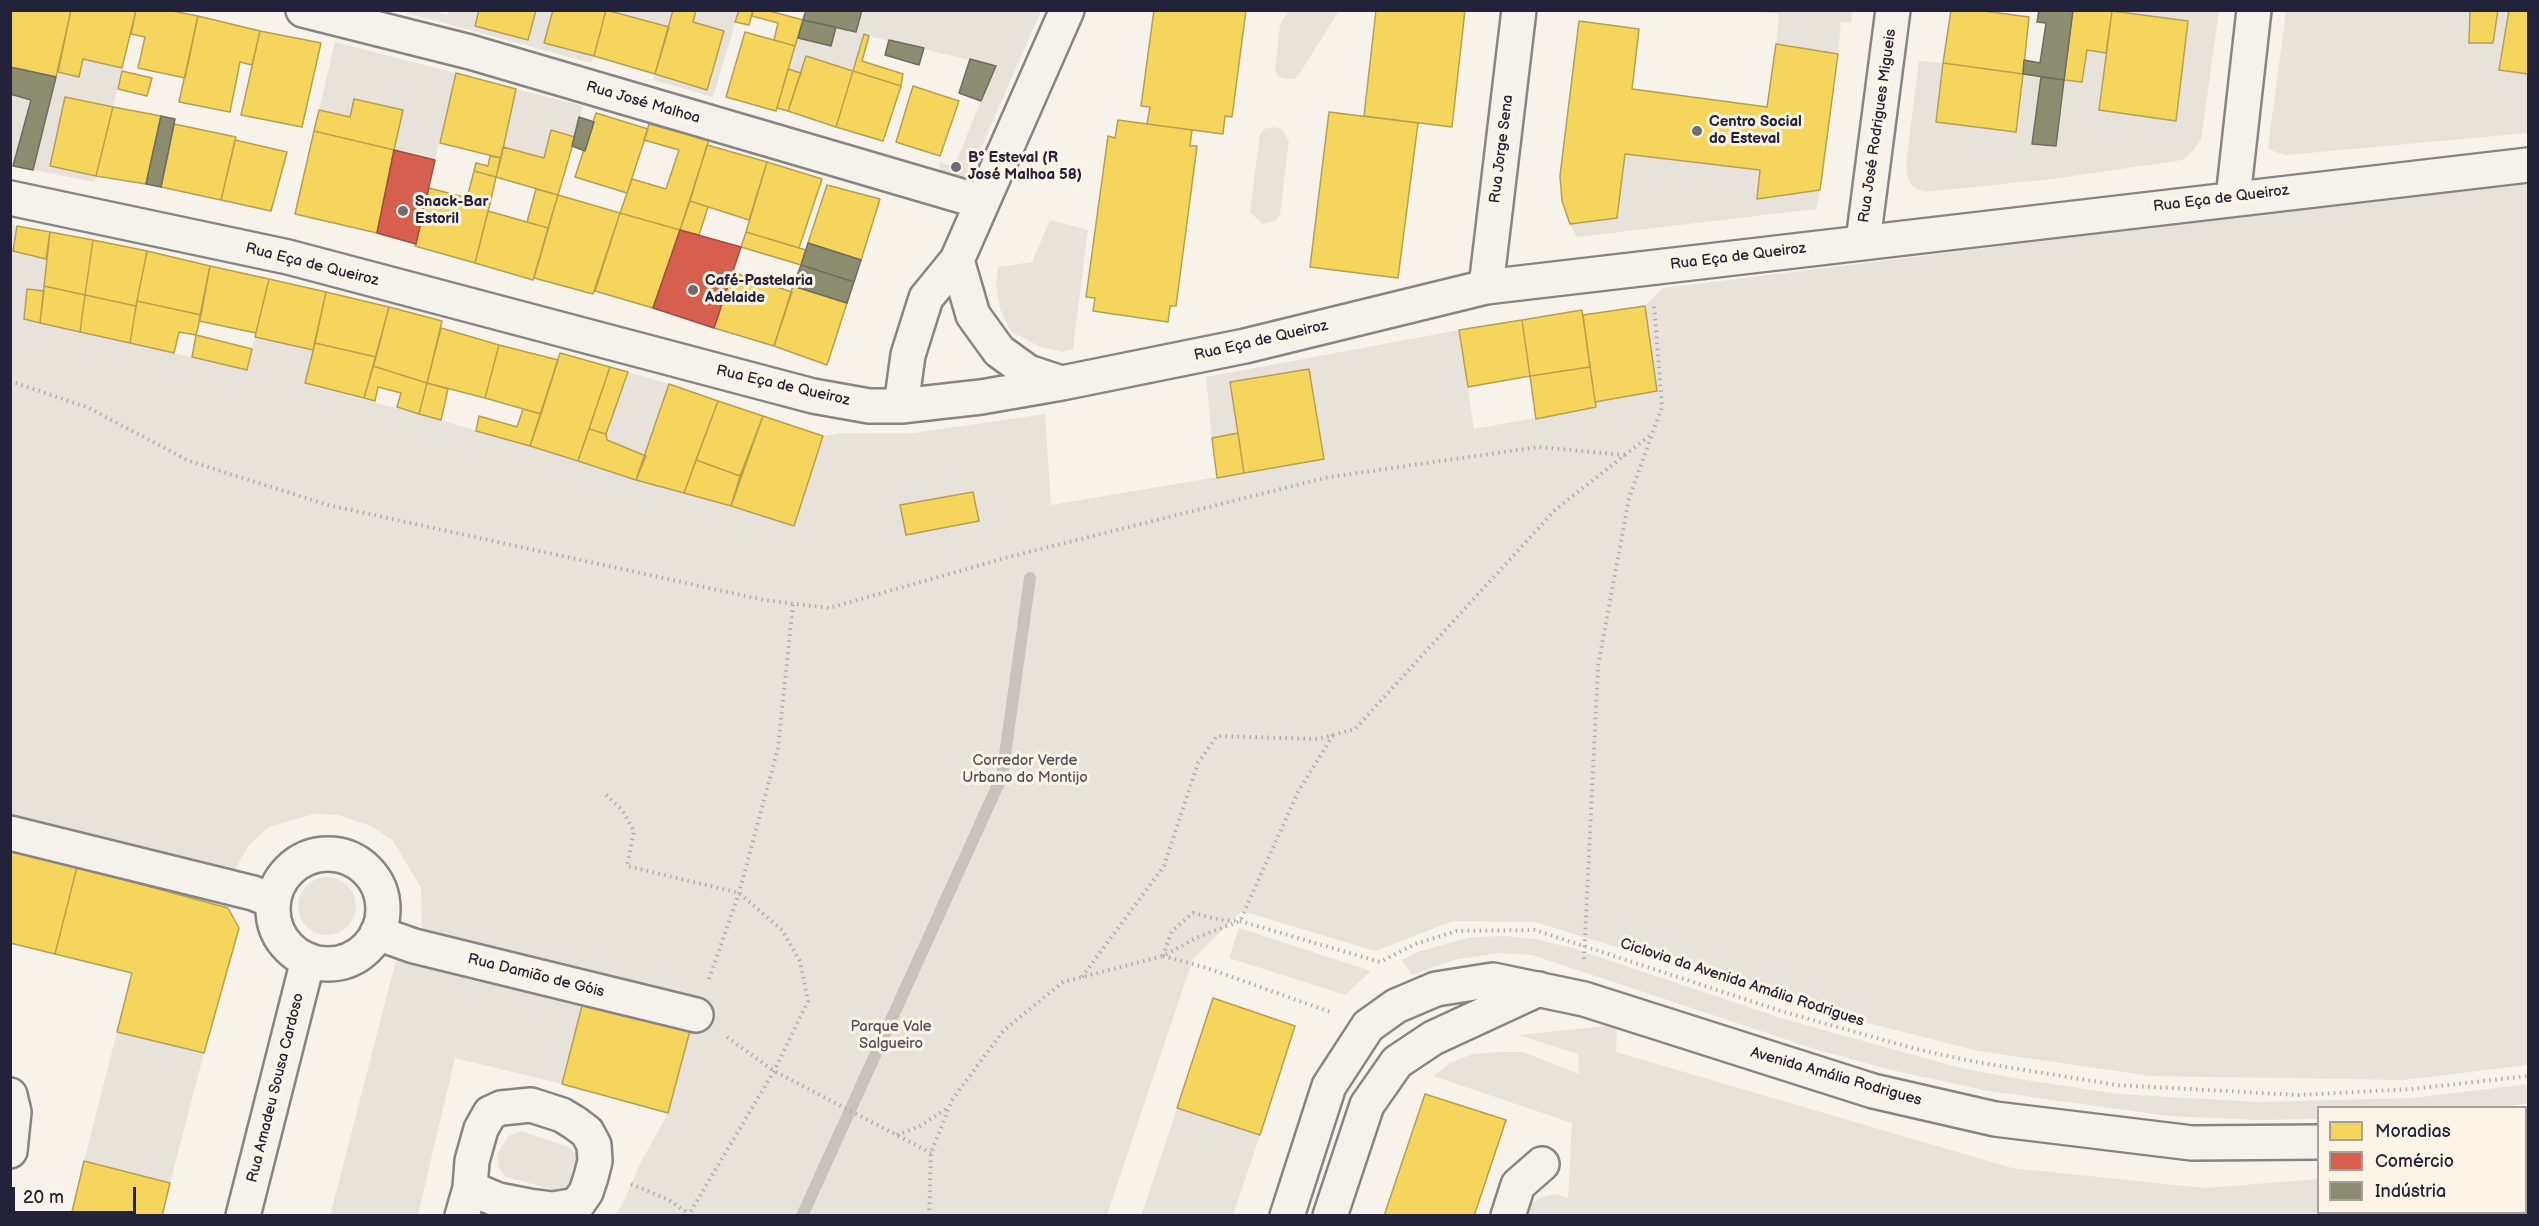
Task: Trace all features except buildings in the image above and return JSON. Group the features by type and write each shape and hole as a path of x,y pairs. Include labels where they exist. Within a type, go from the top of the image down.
{"street":[{"name":"Rua José Malhoa","path":"303,10 470,52 982,202"},
{"path":"901,406 908,355 926,298 957,260 1067,10"},
{"name":"Rua Jorge Sena","path":"1486,287 1519,10"},
{"name":"Rua José Rodrigues Migueis","path":"1863,242 1893,10"},
{"path":"2233,198 2254,10"},
{"name":"Rua Eça de Queiroz","path":"10,198 288,257 813,396 869,406 901,406 981,397 1062,383 1245,346 1486,287 2529,165"},
{"path":"957,260 973,315 999,351 1028,372 1062,383"},
{"path":"10,833 253,892 273,901"},
{"path":"323,854 342,856 359,864 372,876 380,892 383,909 377,933 372,942 359,955 343,962 326,965 308,960 292,951 280,937 273,920 273,901 279,884 290,869 305,859 323,854"},
{"name":"Rua Damião de Góis","path":"377,933 414,946 696,1015"},
{"name":"Rua Amadeu Sousa Cardoso","path":"243,1215 308,960"},
{"name":"Avenida Amália Rodrigues","path":"1287,1215 1329,1086 1368,1026 1396,1006 1436,988 1493,980 1584,999 1873,1091 1995,1119 2192,1143 2317,1142"},
{"path":"1330,1215 1367,1105 1397,1062 1434,1038 1539,989"},
{"path":"10,1095 14,1112 10,1151"},
{"path":"1508,1215 1518,1185 1542,1164"}],"path":[{"path":"1584,999 1584,945 1598,666 1629,498 1662,407 1651,267"},
{"path":"10,381 88,408 189,461 328,505 764,600 829,608 1010,557 1329,477 1539,447 1624,455"},
{"path":"1083,977 1164,866 1198,763 1217,736 1318,739 1355,729 1555,510 1653,433"},
{"path":"715,963 739,893 778,748 793,604"},
{"path":"929,1215 931,1153 950,1107 1003,1031 1064,982 1163,956 1198,937 1240,921 1298,792 1333,735"},
{"path":"606,795 622,810 634,831 627,866 739,893 782,930 800,962 808,1001 774,1071 688,1214 667,1199 631,1184"},
{"name":"Ciclovia da Avenida Amália Rodrigues","path":"1163,956 1172,931 1193,913 1220,920 1240,921 1380,962 1415,944 1457,931 1535,930 1784,1012 1916,1048 1976,1062 2117,1085 2298,1095 2412,1089 2529,1076"},
{"path":"1163,956 1204,967 1310,1005"},
{"path":"696,1015 774,1071 931,1153"},
{"path":"895,1134 920,1126 950,1107"}],"green space":[{"path":"1289,10 1339,11 1294,79 1279,77 1275,70 1280,24"},
{"path":"400,11 432,11 448,15 449,11 479,11 475,26 528,39 536,11 553,11 544,43 594,56 591,63"},
{"path":"613,11 673,11 669,27"},
{"path":"696,11 739,11 713,97 653,80 655,74 707,90 724,31 693,22"},
{"path":"862,11 1041,11 967,180 941,171 939,162 954,167 995,66 864,35 853,71 801,73 788,69 798,38 831,46 836,27 856,32"},
{"path":"1750,11 1853,11 1851,23 1841,22 1838,54 1776,44 1779,14"},
{"path":"2112,11 2219,11 2201,140 2190,154 2182,160 2053,179 1924,192 1913,187 1908,179 1906,164 1919,61 1943,63 1936,122 2016,132 2023,74 2041,77 2032,143 2056,146 2064,80 2082,82 2087,50 2106,53 2099,110 2176,121 2188,21"},
{"path":"2286,11 2470,11 2469,43 2498,11 2509,11 2499,70 2528,74 2528,133 2286,155 2275,152 2268,148"},
{"path":"335,42 456,73 435,160 394,150 403,110 350,117 319,110"},
{"path":"83,59 122,68 113,107 65,97 50,166 96,176 95,182 33,170 58,72 79,77"},
{"path":"516,89 583,106 575,137 551,130 544,158 503,147"},
{"path":"10,94 31,100 13,166 10,166"},
{"path":"1274,127 1283,130 1289,141 1280,215 1275,221 1262,224 1250,212 1260,134 1264,129"},
{"path":"1625,154 1760,170 1757,198 1820,190 1816,209 1577,237 1570,224 1617,218"},
{"path":"2528,181 2528,1065 2404,1080 2150,1076 1979,1051 1848,1018 1535,922 1453,921 1375,951 1242,911 1193,959 1107,1215 614,1215 621,1207 641,1162 668,1113 691,1027 711,1003 422,929 421,888 393,841 371,826 338,815 314,814 269,827 249,845 231,877 11,820 10,224 17,226 13,251 46,259 44,291 27,289 24,319 247,370 255,337 313,350 305,384 441,420 794,526 823,436 840,433 913,433 1045,414 1051,505 1324,459 1309,369 1230,382 1238,433 1212,438 1206,377 1459,330 1474,429 1595,407 1595,402 1657,391 1645,306 1663,288"},
{"path":"1050,220 1088,230 1073,349 1063,352 1041,347 1011,332 1000,309 996,284 998,267 1032,262"},
{"path":"628,372 669,384 646,456 607,440 606,434"},
{"path":"321,877 333,877 348,885 356,900 356,912 348,927 333,935 321,935 306,927 298,912 298,900 306,885"},
{"path":"1239,928 1371,971 1345,995 1229,958"},
{"path":"1505,936 1535,939 1572,948 1784,1019 1957,1067 2019,1079 2118,1094 2257,1102 2414,1098 2528,1084 2528,1103 2512,1106 2317,1106 2317,1119 2257,1120 2168,1116 1988,1091 1887,1069 1818,1050 1532,955 1499,953 1454,960 1412,975 1402,960 1417,952 1472,937"},
{"path":"397,956 584,998 562,1084 455,1058 418,1215 330,1216"},
{"path":"1617,1025 1616,1052 2012,1168 2205,1188 2317,1179 2317,1214 2527,1214 2528,1153 2528,1215 1526,1215 1530,1205 1541,1197 1556,1194 1568,1198 1572,1123 1433,1076 1450,1063 1473,1054 1498,1052 1523,1052 1579,1074 1578,1054 1518,1035"},
{"path":"117,1032 204,1053 170,1183 84,1161"},
{"path":"1177,1108 1260,1135 1233,1215 1141,1216"},
{"path":"521,1131 569,1147 578,1157 578,1168 568,1188 555,1190 506,1177 499,1168 497,1155 508,1136"}],"waterway":[{"path":"802,1216 1002,776 1030,578"}],"place":[{"name":"Centro Social do Esteval","path":"1697,131"},
{"name":"Bº Esteval (R José Malhoa 58)","path":"956,167"},
{"name":"Snack-Bar Estoril","path":"403,211"},
{"name":"Café-Pastelaria Adelaide","path":"693,290"}],"park label":[{"name":"Corredor Verde Urbano do Montijo","path":"1025,770"},
{"name":"Parque Vale Salgueiro","path":"891,1036"}]}
